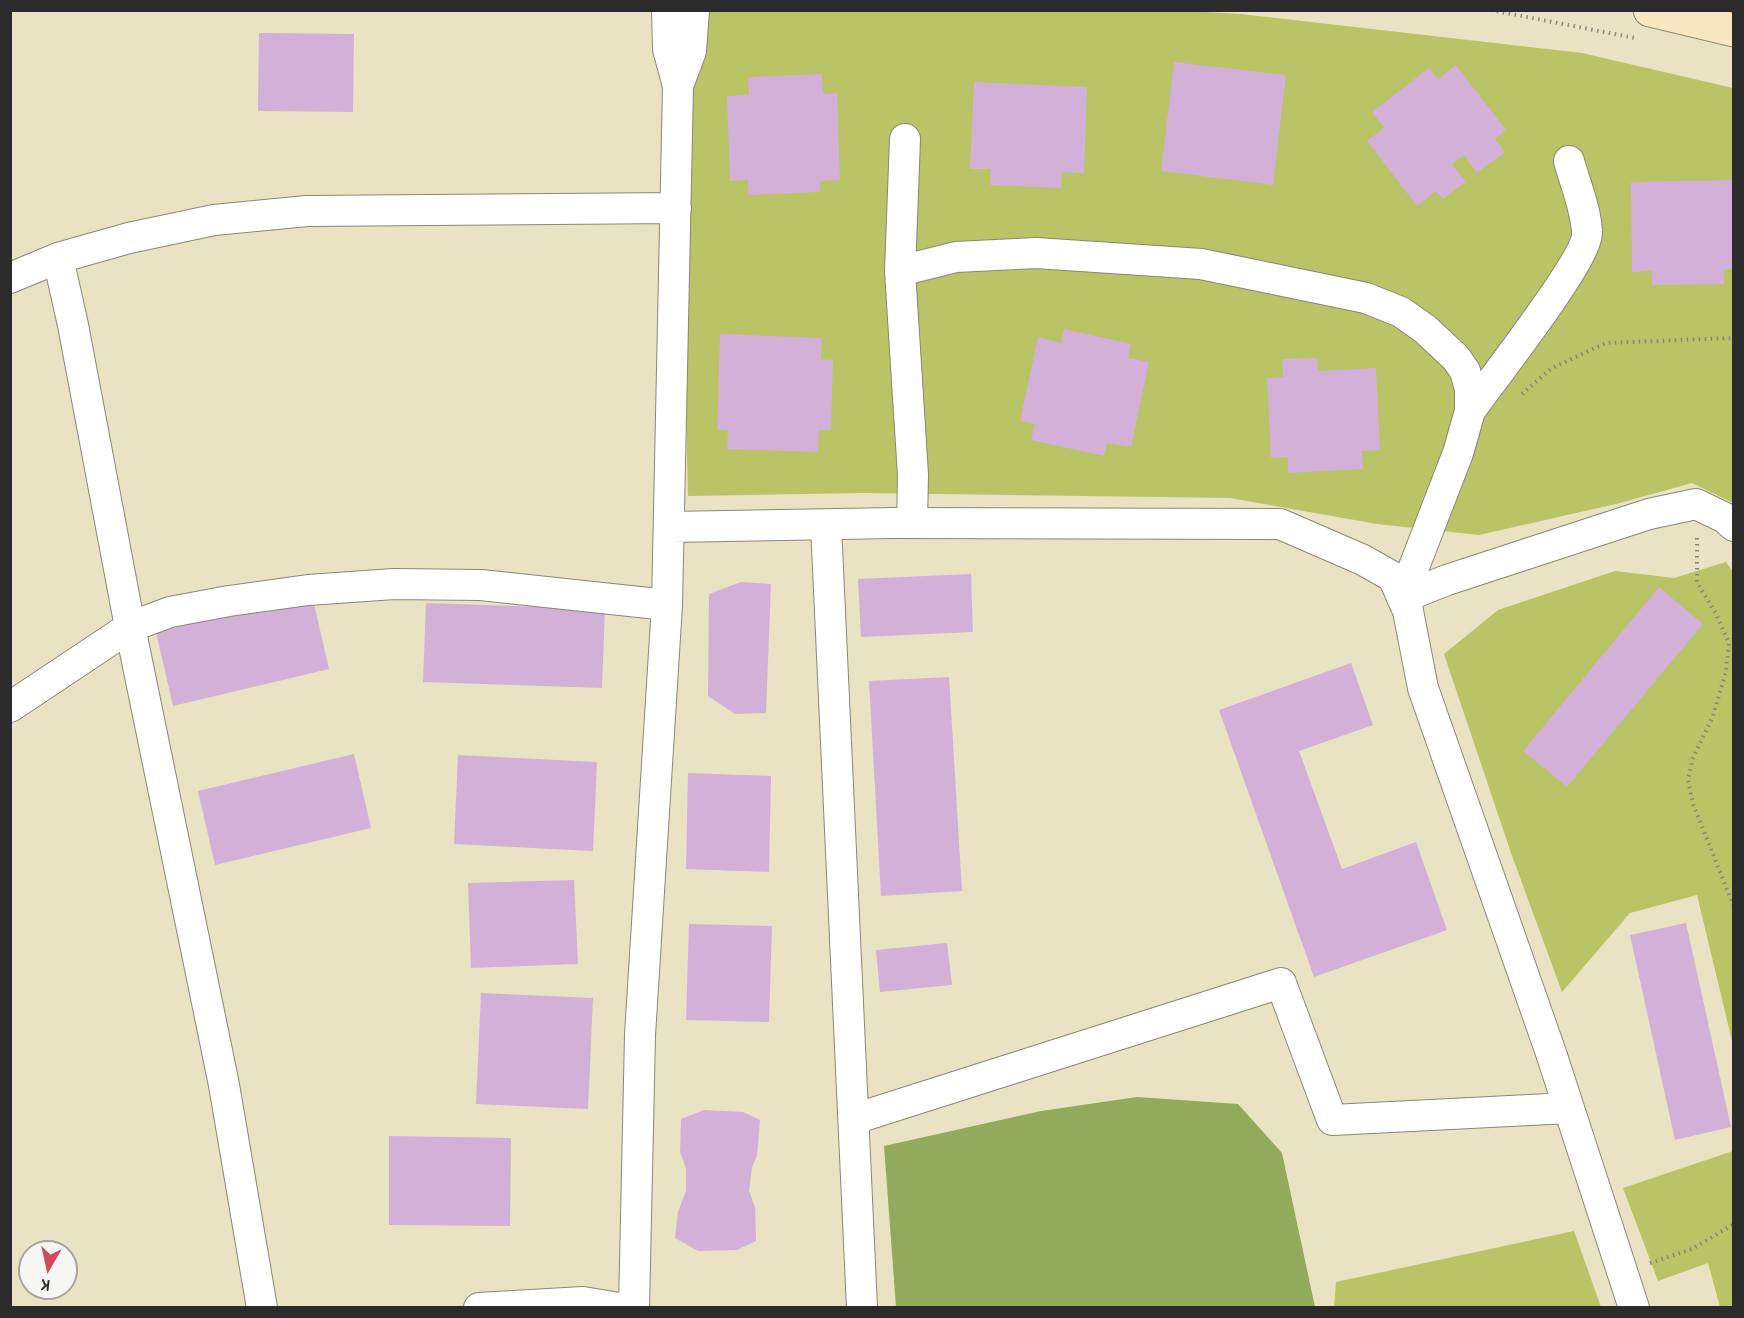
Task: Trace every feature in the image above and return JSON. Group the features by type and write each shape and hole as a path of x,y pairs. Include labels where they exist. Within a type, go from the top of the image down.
{"street":[{"path":"644,10 680,22 716,10"},
{"path":"634,1308 640,1035 670,527 678,86 691,51 680,22"},
{"path":"1643,25 1734,30"},
{"path":"905,139 900,272 912,464 912,524"},
{"path":"1470,411 1551,302 1580,254 1588,233 1569,161"},
{"path":"10,278 58,258 129,238 214,220 307,211 676,208"},
{"path":"900,272 956,257 1036,253 1201,264 1366,298 1401,312 1425,329 1456,358 1465,371 1470,389 1470,411 1458,453 1402,598"},
{"path":"58,258 130,627 224,1085 262,1308"},
{"path":"1402,598 1447,580 1649,514 1696,504 1725,518 1734,526"},
{"path":"670,527 912,524 1280,524 1363,560 1393,576 1408,611 1423,688 1569,1108 1634,1308"},
{"path":"826,525 862,1308"},
{"path":"10,707 130,627 170,612 229,601 308,590 394,584 481,585 667,605"},
{"path":"854,1119 1281,983 1332,1120 1569,1108"},
{"path":"479,1308 583,1302 620,1308"}],"path":[{"path":"1491,10 1643,25"},
{"path":"1518,399 1552,368 1606,343 1734,338"},
{"path":"1696,504 1697,582 1716,614 1728,643 1722,682 1713,716 1694,758 1688,780 1694,804 1734,907"},
{"path":"1623,1272 1692,1249 1734,1224"}],"green space":[{"path":"681,10 1170,10 1241,14 1582,53 1733,88 1733,503 1692,483 1616,504 1479,535 1377,524 1230,498 863,493 688,496 676,21"},
{"path":"1726,562 1734,573 1733,1045 1697,895 1630,913 1562,992 1511,853 1444,654 1498,610 1615,571 1674,578"},
{"path":"1137,1097 1238,1104 1282,1153 1315,1307 896,1307 884,1146 1041,1111"},
{"path":"1733,1151 1733,1307 1720,1307 1708,1263 1658,1281 1623,1188"},
{"path":"1574,1231 1601,1307 1334,1307 1336,1282"}],"building":[{"path":"259,33 354,34 353,112 258,111"},
{"path":"1174,62 1286,75 1273,185 1161,171"},
{"path":"1456,65 1506,130 1495,139 1505,152 1477,173 1464,155 1452,164 1466,182 1443,199 1436,191 1417,206 1367,141 1384,128 1372,112 1429,68 1438,79"},
{"path":"822,74 823,94 837,93 840,180 820,181 820,192 748,195 748,180 730,181 727,96 749,95 748,77"},
{"path":"974,82 1087,87 1084,173 1062,172 1061,188 990,185 991,169 970,169"},
{"path":"1734,180 1734,269 1724,269 1724,284 1652,285 1652,271 1632,272 1631,182"},
{"path":"1064,329 1131,344 1128,358 1149,362 1131,447 1107,443 1104,456 1031,440 1035,424 1020,421 1038,337 1061,343"},
{"path":"720,334 822,338 821,359 833,360 831,430 819,430 818,452 727,449 728,430 717,430"},
{"path":"1317,358 1318,371 1376,368 1380,450 1362,451 1363,469 1288,473 1288,457 1271,458 1267,378 1283,377 1282,359"},
{"path":"971,574 973,632 861,637 858,579"},
{"path":"741,582 771,584 766,713 735,714 708,696 709,594"},
{"path":"1659,587 1703,624 1567,787 1523,751"},
{"path":"312,595 329,669 173,706 156,632"},
{"path":"426,603 605,609 602,688 423,682"},
{"path":"1351,663 1373,725 1299,751 1342,869 1416,842 1447,930 1314,977 1219,710"},
{"path":"949,677 962,891 881,896 869,681"},
{"path":"354,754 371,828 215,865 198,791"},
{"path":"458,755 597,762 593,851 454,844"},
{"path":"688,773 771,776 769,872 686,869"},
{"path":"574,880 578,964 471,968 468,883"},
{"path":"1686,923 1731,1127 1675,1140 1630,935"},
{"path":"689,924 772,926 769,1022 686,1020"},
{"path":"947,943 952,985 880,992 876,950"},
{"path":"481,993 593,998 588,1109 476,1104"},
{"path":"704,1110 743,1112 760,1120 757,1156 752,1167 749,1191 755,1207 756,1241 737,1250 698,1251 675,1238 678,1212 686,1191 686,1168 680,1152 681,1119"},
{"path":"389,1136 511,1138 510,1226 389,1225"}]}
